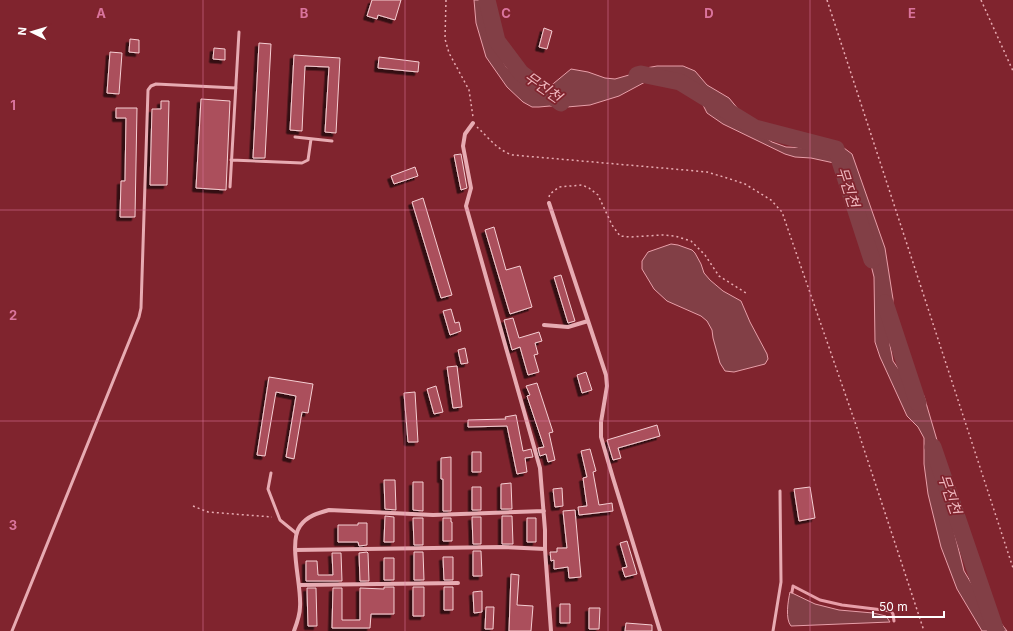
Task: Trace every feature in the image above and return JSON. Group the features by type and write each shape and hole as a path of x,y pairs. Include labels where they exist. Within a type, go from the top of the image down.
{"street":[{"path":"473,123 465,134 463,146 471,188 466,206 540,468 551,631"},
{"path":"549,203 606,375 607,386 601,422 601,437 660,631"},
{"path":"544,325 568,327 588,321"},
{"path":"294,631 300,606 295,550 296,533 300,526 315,513 329,510 433,515 544,511"},
{"path":"295,550 502,547 545,549"},
{"path":"299,585 458,583"}],"lane":[{"path":"230,187 239,32"},
{"path":"12,631 139,317 141,308 148,90 151,86 156,84 236,88"},
{"path":"295,137 332,141"},
{"path":"231,160 302,163 308,160 311,139"},
{"path":"271,473 268,489 280,520 296,533"},
{"path":"773,631 781,582 780,491"}],"path":[{"path":"446,0 445,39 449,53 469,90 473,123 497,146 507,153 513,155 707,172 745,184 771,200 782,212 857,428 924,631"},
{"path":"827,0 1013,568"},
{"path":"981,0 1013,71"},
{"path":"549,203 550,194 559,187 582,185 589,188 598,195 612,225 620,236 630,237 662,235 675,236 691,241 705,255 719,276 746,292"},
{"path":"193,506 208,512 272,517 280,520"}],"shaded area":[{"path":"474,0 493,0 492,7 495,36 504,63 515,75 540,90 548,88 571,69 588,72 605,78 615,79 636,73 646,68 657,66 683,66 695,71 707,85 729,98 757,132 772,142 786,147 810,148 831,145 844,148 852,154 885,248 893,299 890,345 893,361 902,374 915,383 924,396 939,447 941,475 964,571 976,591 1007,631 982,631 957,589 941,547 928,494 924,464 924,438 918,427 907,416 880,357 875,342 874,277 848,174 843,168 834,163 785,154 723,124 707,113 695,89 686,78 677,76 668,76 647,81 619,96 590,105 567,107 532,107 523,102 507,87 486,57 476,23"},
{"path":"671,244 692,250 701,264 704,273 710,280 723,291 741,301 767,354 768,359 765,364 734,372 725,371 720,363 712,330 707,321 701,316 667,301 654,289 642,269 642,261 648,252"},
{"path":"790,592 815,604 839,610 873,613 886,616 890,622 791,626 788,619"}],"building":[{"path":"372,0 401,0 395,20 378,15 377,19 367,16"},
{"path":"544,28 552,31 547,49 539,47"},
{"path":"130,39 139,40 139,53 129,52"},
{"path":"259,43 271,44 265,158 253,158"},
{"path":"214,48 225,49 225,60 213,59"},
{"path":"110,52 122,53 119,94 107,93"},
{"path":"294,55 340,58 336,133 325,132 329,67 305,66 302,131 290,130"},
{"path":"379,57 419,62 418,72 378,68"},
{"path":"201,99 230,101 226,190 196,188"},
{"path":"161,101 169,101 167,185 150,185 152,109 161,109"},
{"path":"116,108 137,108 135,217 120,217 121,181 125,181 126,118 116,118"},
{"path":"461,154 467,188 461,190 454,155"},
{"path":"415,167 418,176 394,184 391,176"},
{"path":"423,198 452,295 441,298 412,202"},
{"path":"494,227 506,270 520,266 532,307 510,314 485,230"},
{"path":"561,275 575,321 568,323 554,277"},
{"path":"451,309 455,323 459,322 461,331 450,335 443,311"},
{"path":"513,318 519,338 539,332 542,341 535,343 538,354 534,355 539,372 528,375 520,347 512,350 504,320"},
{"path":"465,348 468,363 461,364 458,350"},
{"path":"457,366 462,407 453,408 447,367"},
{"path":"586,372 592,390 582,393 577,375"},
{"path":"269,377 313,384 308,413 302,412 294,459 286,457 296,396 276,392 265,456 257,455"},
{"path":"537,383 553,432 549,433 555,460 548,462 546,454 540,456 538,448 544,447 527,396 530,395 526,386"},
{"path":"436,386 443,412 434,414 427,389"},
{"path":"415,392 418,442 408,442 404,393"},
{"path":"516,415 523,451 531,449 533,457 525,458 527,472 517,474 507,426 468,427 468,420 506,419 505,417"},
{"path":"657,425 660,436 618,448 621,458 613,460 607,440"},
{"path":"590,449 596,471 593,472 599,505 612,503 613,511 579,515 578,507 587,506 583,478 587,477 581,451"},
{"path":"472,452 481,452 481,472 472,472"},
{"path":"451,457 451,511 443,511 443,479 441,479 441,458"},
{"path":"384,480 395,480 396,510 385,509"},
{"path":"413,482 423,482 423,511 413,510"},
{"path":"511,483 512,509 501,509 501,484"},
{"path":"472,487 481,487 481,510 472,510"},
{"path":"810,487 815,518 799,521 794,489"},
{"path":"562,488 563,506 555,507 553,489"},
{"path":"575,510 581,577 569,578 568,567 554,569 554,560 551,561 550,552 557,552 557,548 567,548 563,511"},
{"path":"385,516 394,517 394,542 384,542"},
{"path":"502,516 512,516 513,544 502,544"},
{"path":"472,517 481,517 481,544 473,544"},
{"path":"413,518 423,518 423,545 414,545"},
{"path":"443,518 451,518 452,541 443,541"},
{"path":"527,518 536,518 536,542 527,542"},
{"path":"358,523 367,523 367,545 359,546 358,542 338,542 338,525 358,525"},
{"path":"627,541 637,574 625,577 622,568 627,567 620,543"},
{"path":"473,551 481,551 482,576 473,576"},
{"path":"367,552 369,581 360,581 359,553"},
{"path":"414,552 423,552 424,580 414,580"},
{"path":"332,553 341,553 342,581 306,581 306,561 317,561 318,575 333,575"},
{"path":"443,557 453,557 453,580 444,580"},
{"path":"384,558 394,558 394,580 384,580"},
{"path":"511,574 519,575 517,605 533,606 531,631 509,631"},
{"path":"384,587 394,587 394,614 371,614 370,628 332,628 333,588 342,588 342,620 360,620 360,588 384,589"},
{"path":"413,587 424,587 424,616 413,616"},
{"path":"444,587 453,587 453,610 444,610"},
{"path":"307,588 316,588 317,626 308,626"},
{"path":"482,591 482,612 474,613 473,592"},
{"path":"560,604 570,604 570,623 560,623"},
{"path":"486,607 494,607 493,629 485,629"},
{"path":"589,608 600,608 599,629 589,629"},
{"path":"626,623 652,625 652,631 625,631"}],"waterway":[{"name":"무진천","path":"487,0 497,41 521,73 561,103"},
{"name":"무진천","path":"637,75 641,74 680,82 755,128 836,149 872,260"},
{"name":"무진천","path":"885,303 918,403"},
{"name":"무진천","path":"933,447 996,631"},
{"path":"792,592 793,586 820,600 842,605 891,611 894,621"}]}
